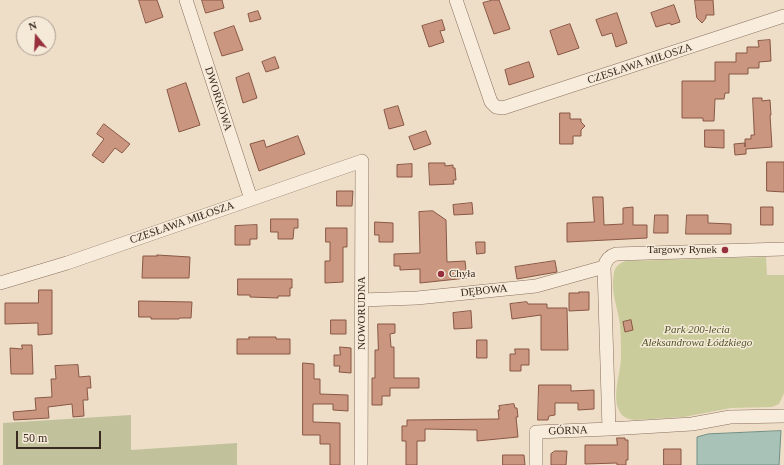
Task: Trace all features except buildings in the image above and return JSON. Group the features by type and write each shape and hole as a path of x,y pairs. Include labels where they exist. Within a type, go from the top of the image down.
{"street":[{"name":"DWORKOWA","path":"186,0 251,199"},
{"name":"CZESŁAWA MIŁOSZA","path":"456,0 491,102 496,107 503,108 784,16"},
{"name":"CZESŁAWA MIŁOSZA","path":"0,283 67,263 362,162"},
{"name":"NOWORUDNA","path":"361,465 362,162"},
{"path":"784,249 616,254 611,255 606,261 604,267 610,429 692,424 730,417 784,416"},
{"name":"DĘBOWA","path":"362,300 417,298 536,286 604,267"},
{"name":"GÓRNA","path":"536,465 536,432 610,429"}],"green space":[{"name":"Park 200-lecia Aleksandrowa Łódzkiego","path":"766,257 767,275 784,275 784,393 779,404 772,407 731,408 684,417 635,420 627,418 623,415 619,411 616,397 621,359 620,325 613,286 614,273 617,267 626,261"},
{"path":"131,415 131,450 237,443 237,465 3,465 3,423"}],"shaded area":[{"path":"781,431 779,465 697,465 697,437 708,434"}],"place":[{"name":"Targowy Rynek","path":"725,250"},
{"name":"Chyła","path":"441,274"}]}
